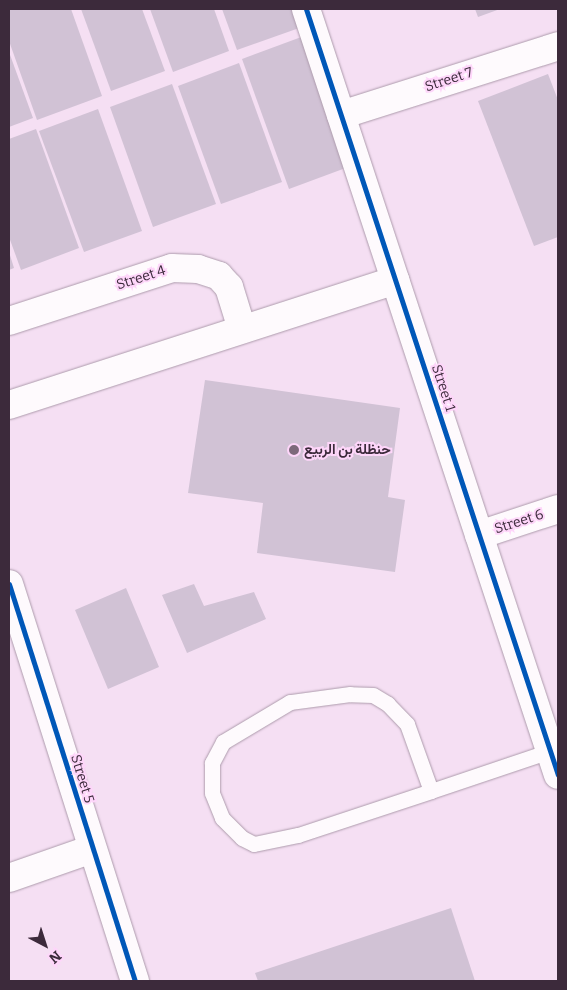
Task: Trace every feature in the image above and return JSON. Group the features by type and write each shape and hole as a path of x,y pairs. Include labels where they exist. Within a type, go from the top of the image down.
{"street":[{"name":"Street 1","path":"306,9 554,763"},
{"name":"Street 7","path":"340,115 558,46"},
{"name":"Street 4","path":"9,320 172,268 198,269 219,276 229,287 242,329"},
{"path":"9,405 395,280"},
{"name":"Street 6","path":"479,535 558,509"},
{"name":"Street 5","path":"9,584 135,981"},
{"path":"9,878 92,849"}],"lane":[{"path":"431,791 408,724 388,704 373,695 350,694 290,702 223,742 212,763 212,793 222,818 242,838 254,844 298,835 431,791 554,763"}],"building":[{"path":"9,9 71,9 102,96 37,120 9,41"},
{"path":"81,9 142,9 165,71 111,91"},
{"path":"150,9 214,9 229,51 173,72"},
{"path":"222,9 295,9 302,27 237,50"},
{"path":"475,9 500,9 478,17"},
{"path":"304,36 351,166 289,189 242,59"},
{"path":"9,52 33,118 9,127"},
{"path":"239,63 282,182 221,204 178,86"},
{"path":"548,74 558,100 558,237 534,246 478,101"},
{"path":"172,84 216,204 153,227 110,107"},
{"path":"98,109 142,231 84,252 39,131"},
{"path":"36,129 79,248 21,270 9,237 9,139"},
{"path":"9,252 14,268 9,270"},
{"name":"حنظلة بن الربيع","path":"205,380 400,408 388,497 405,500 395,572 257,553 263,503 188,493"},
{"path":"194,584 204,606 254,592 266,619 187,653 162,595"},
{"path":"126,588 159,667 108,689 75,610"},
{"path":"451,908 475,981 258,981 255,973"}],"cycle path":[{"path":"306,9 558,775"},
{"path":"9,584 135,981"}],"place":[{"name":"حنظلة بن الربيع","path":"294,450"}]}
